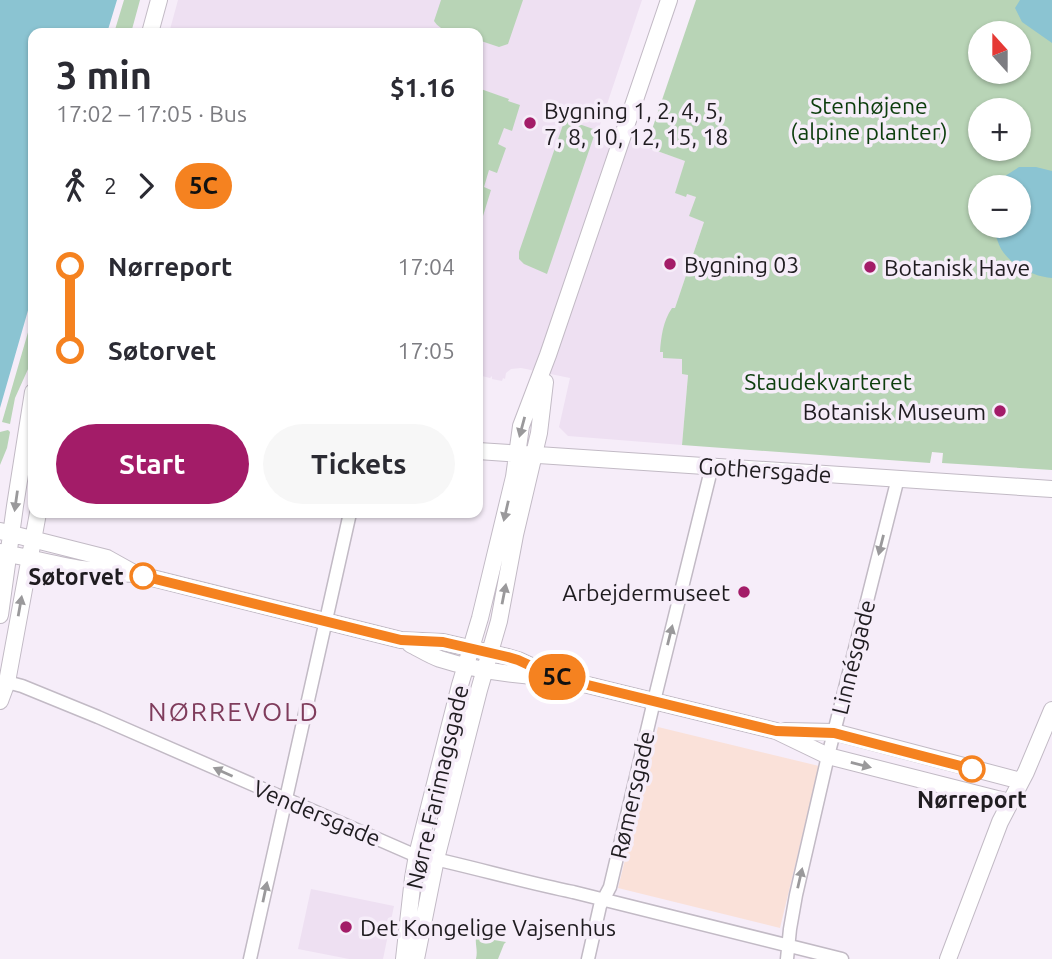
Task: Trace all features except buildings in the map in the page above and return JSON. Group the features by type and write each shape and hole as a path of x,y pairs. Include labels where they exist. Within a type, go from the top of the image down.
{"street":[{"path":"151,28 159,0"},
{"path":"548,355 668,0"},
{"name":"Nørre Farimagsgade","path":"404,959 417,855 460,685 481,618 514,477 521,426 548,355"},
{"name":"Nørre Farimagsgade","path":"416,959 436,859 499,621 515,535 539,433 548,355"},
{"path":"0,615 6,532 28,434"},
{"name":"Gothersgade","path":"483,451 1052,489"},
{"name":"Rømersgade","path":"588,959 600,906 610,887 712,466"},
{"name":"Linnésgade","path":"788,952 796,895 828,756 898,478"},
{"path":"0,701 6,682 37,518"},
{"path":"250,959 349,518"},
{"path":"6,532 107,558 135,574"},
{"path":"4,553 58,565 116,574 135,574 401,640 443,642 471,648 518,660 555,677 776,731 834,733 1021,781"},
{"path":"401,640 439,659 514,676 555,677"},
{"name":"Vendersgade","path":"6,682 98,717 412,854 604,900 788,952 842,959"},
{"path":"948,959 994,836 1031,761 1052,710"},
{"path":"776,731 828,756 1009,802"}],"shaded area":[{"path":"178,0 642,0 598,131 686,161 687,194 696,197 704,222 675,308 664,352 683,359 688,374 682,445 568,436 559,427 570,378 521,368 511,369 502,381 492,379 492,376 483,376 483,28 170,28"},
{"path":"658,727 819,766 780,928 618,888"},
{"name":"Det Kongelige Vajsenhus","path":"311,889 394,906 383,959 349,959 298,949"}],"green space":[{"path":"124,0 140,0 132,28 116,28"},
{"path":"441,0 523,0 508,44 499,47 483,42 483,28 441,28 434,21"},
{"name":"Botanisk Have","path":"696,0 1052,0 1052,470 942,463 943,453 932,452 930,463 682,445 688,375 682,374 682,359 663,358 660,346 665,324 672,308 675,308 704,222 689,216 696,197 675,193 685,161 646,147"},
{"path":"483,90 520,105 512,131 504,128 498,144 506,148 497,173 489,170 484,187 491,190 483,216"},
{"path":"565,119 596,130 547,274 524,264 519,259 519,252"},
{"path":"28,332 28,369 15,398 10,424 2,422"},
{"path":"0,432 10,432 7,448 0,465"},
{"path":"476,937 506,942 498,959 476,959"}],"water":[{"path":"0,0 117,0 109,28 28,28 28,310 0,408"},
{"path":"1020,0 1052,0 1052,43 1031,28 1031,21 1022,21 1015,8"},
{"path":"1019,167 1052,171 1052,278 1020,267 1001,249 996,238 1031,238 1031,175 1007,175"}],"bus line":[{"name":"5C","path":"143,576 401,640 443,642 508,657 555,677 776,731 834,733 972,769"}],"place":[{"name":"Bygning 1, 2, 4, 5, 7, 8, 10, 12, 15, 18","path":"530,123"},
{"name":"Bygning 03","path":"670,264"},
{"name":"Botanisk Have","path":"870,267"},
{"name":"Botanisk Museum","path":"1000,411"},
{"name":"Søtorvet","path":"143,576"},
{"name":"Arbejdermuseet","path":"744,592"},
{"name":"Nørreport","path":"972,769"},
{"name":"Det Kongelige Vajsenhus","path":"346,927"}],"district":[{"name":"NØRREVOLD","path":"234,711"}],"park label":[{"name":"Stenhøjene (alpine planter)","path":"869,118"},
{"name":"Staudekvarteret","path":"828,381"}]}
